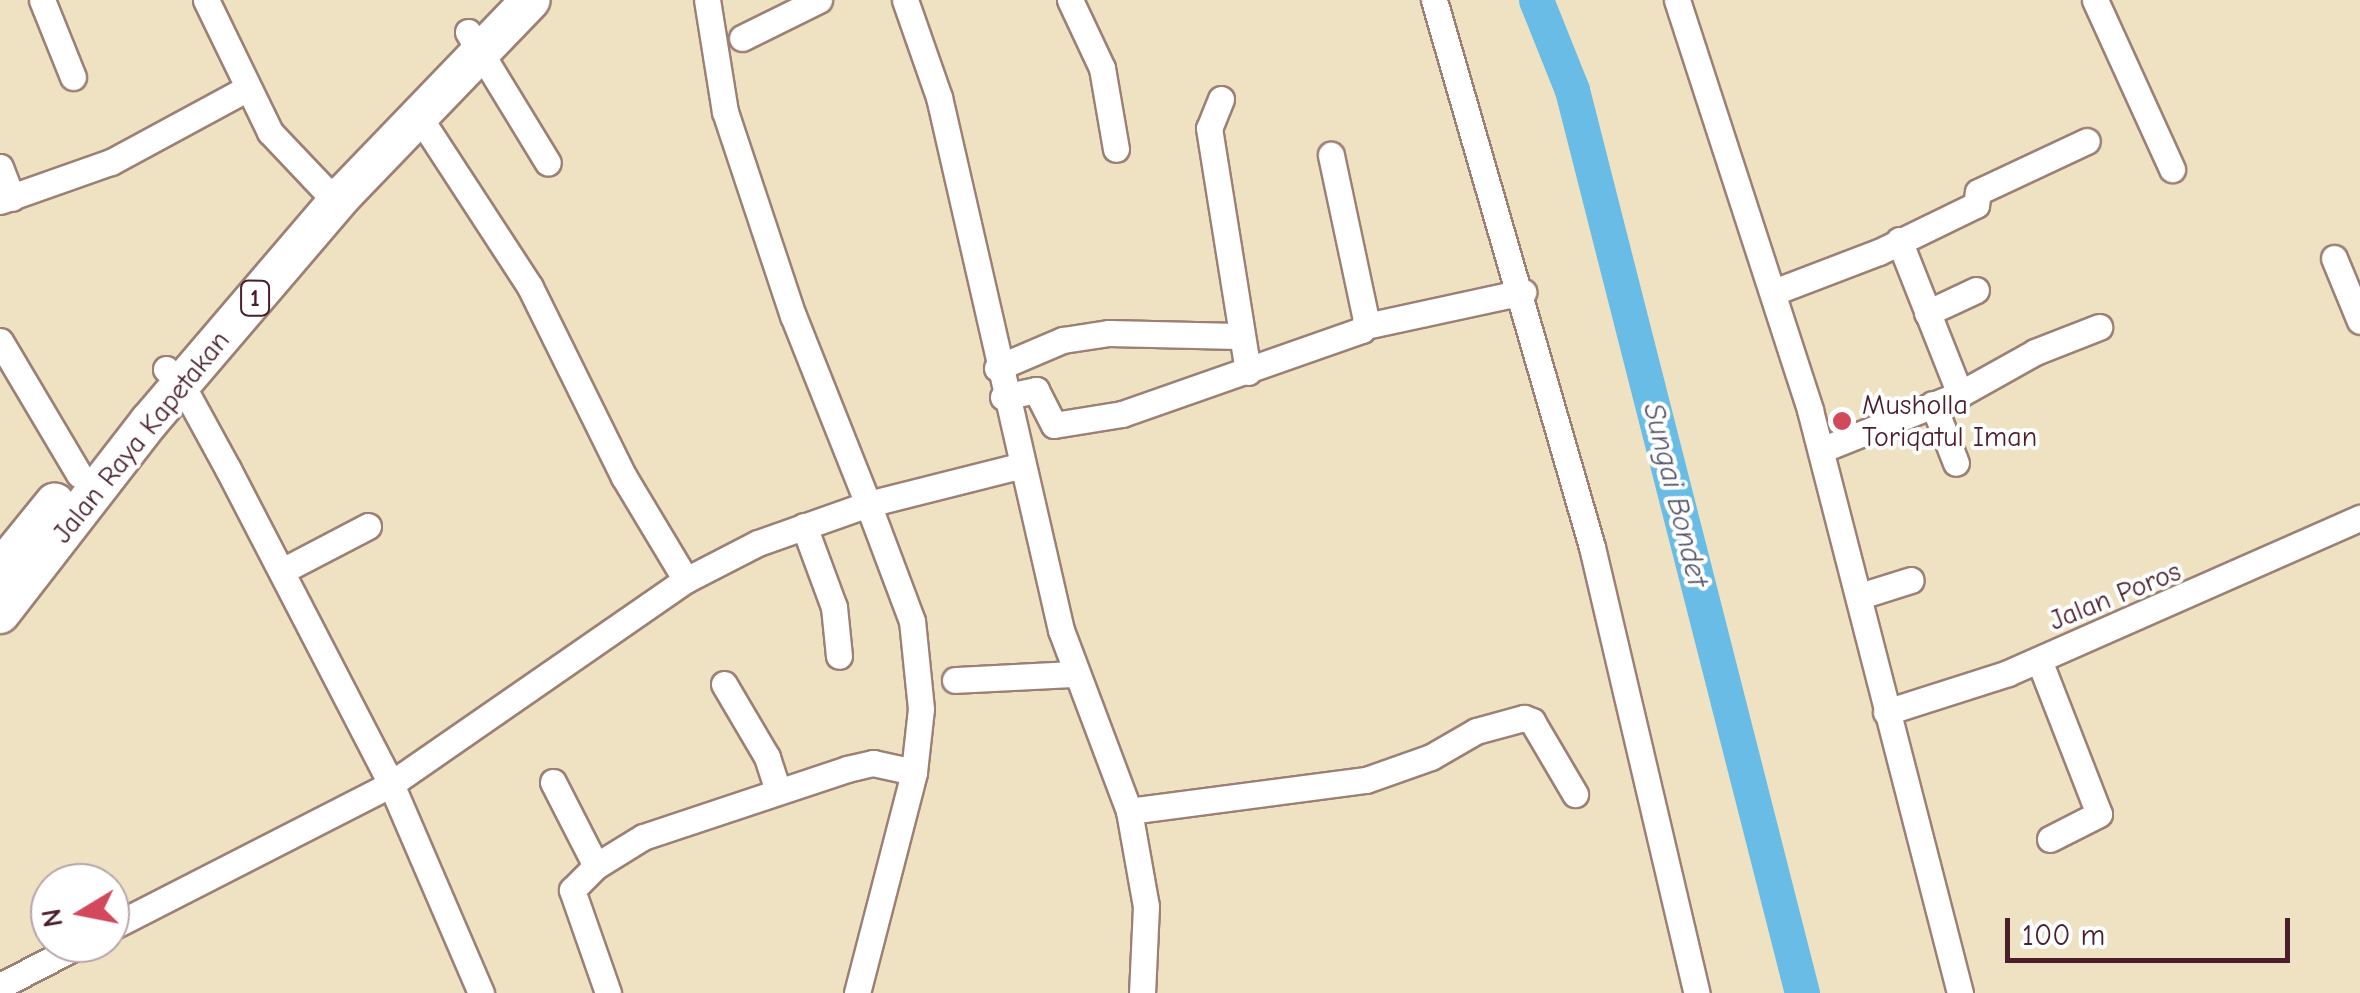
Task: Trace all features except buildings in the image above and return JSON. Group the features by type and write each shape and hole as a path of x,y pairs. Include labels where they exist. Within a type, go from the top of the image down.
{"highway":[{"name":"Jalan Raya Kapetakan","path":"344,177 418,116 476,40 500,0"},
{"name":"Jalan Raya Kapetakan","path":"0,614 174,377 344,177 476,40 531,0"},
{"name":"Jalan Raya Kapetakan","path":"0,570 78,474 174,377"}],"street":[{"path":"42,0 73,78"},
{"path":"206,0 244,90 270,132 344,177"},
{"path":"707,0 724,112 793,316 875,502 920,659 914,772 857,993"},
{"path":"742,38 818,0"},
{"path":"905,0 940,97 1003,398 1075,674 1129,811 1146,906 1142,993"},
{"path":"1070,0 1102,68 1116,149"},
{"path":"1434,0 1522,292 1592,548 1697,993"},
{"path":"1678,0 1774,292 1821,450 1960,993"},
{"path":"2095,0 2172,170"},
{"path":"476,40 548,163"},
{"path":"0,167 6,199 110,162 244,90"},
{"path":"1221,99 1209,128 1238,336 1248,372"},
{"path":"418,116 530,287 624,477 686,580"},
{"path":"1774,292 1976,205 1978,192 2088,141"},
{"path":"1331,154 1366,326"},
{"path":"1899,240 1960,394"},
{"path":"2334,258 2360,321"},
{"path":"1927,312 1976,290"},
{"path":"1003,398 1036,390 1046,420 1061,424 1122,414 1348,339 1366,326 1522,292"},
{"path":"1821,450 1960,394 2035,352 2099,327"},
{"path":"997,368 1063,340 1108,333 1238,336"},
{"path":"0,340 78,474"},
{"path":"174,377 282,572 392,784 482,993"},
{"path":"1933,404 1956,463"},
{"path":"130,918 392,784 686,580 804,526 875,502 1019,466"},
{"name":"Jalan Poros","path":"1886,712 2039,660 2360,518"},
{"path":"282,572 368,526"},
{"path":"804,526 834,607 840,656"},
{"path":"1860,596 1911,580"},
{"path":"2039,660 2099,814 2050,839"},
{"path":"955,680 1075,674"},
{"path":"724,684 767,756 778,792"},
{"path":"1129,811 1366,780 1432,757 1476,731 1528,718 1575,794"},
{"path":"608,993 572,890 596,866 643,837 873,763 914,772"},
{"path":"553,782 596,866"},
{"path":"0,986 44,963"}],"waterway":[{"name":"Sungai Bondet","path":"1536,0 1572,90 1802,993"}],"place":[{"name":"Musholla Toriqatul Iman","path":"1842,421"}]}
